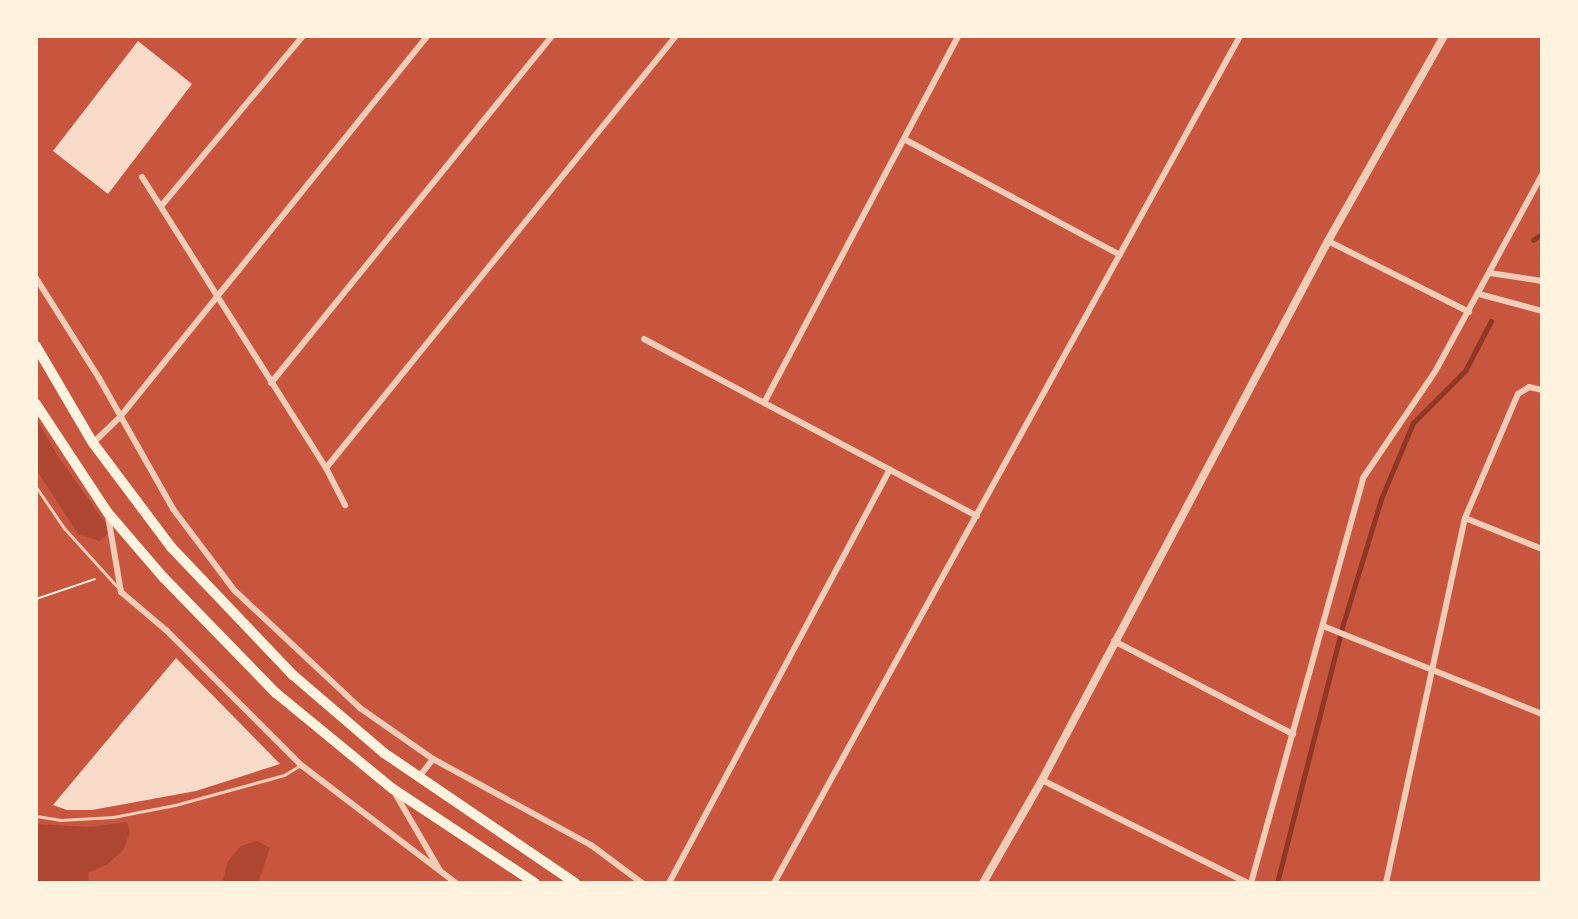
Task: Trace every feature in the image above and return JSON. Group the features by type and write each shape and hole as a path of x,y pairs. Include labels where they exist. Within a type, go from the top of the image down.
{"highway":[{"path":"36,346 93,443 171,547 293,675 384,753 575,883"},
{"path":"36,404 108,513 164,578 276,693 393,789 535,883"}],"street":[{"path":"162,205 303,36"},
{"path":"93,443 120,417 214,296 427,36"},
{"path":"271,383 552,36"},
{"path":"326,468 676,36"},
{"path":"765,401 958,36"},
{"path":"774,883 1239,36"},
{"path":"983,883 1042,780 1328,241 1444,36"},
{"path":"904,139 1120,255"},
{"path":"1042,780 1250,883 1363,478 1436,370 1542,175"},
{"path":"142,177 162,205 214,296 326,468 345,505"},
{"path":"1328,241 1469,312"},
{"path":"1490,273 1542,281"},
{"path":"36,278 173,509 234,590 360,708 433,759 591,845 642,883"},
{"path":"1479,294 1542,311"},
{"path":"644,339 765,401 977,516"},
{"path":"1386,883 1430,667 1465,518 1518,393 1529,387 1541,390"},
{"path":"669,883 890,470"},
{"path":"108,513 121,592 167,631 301,765 456,883"},
{"path":"1465,518 1542,549"},
{"path":"1323,626 1430,667 1542,714"},
{"path":"1114,641 1293,734"},
{"path":"418,777 433,759"},
{"path":"393,789 440,871"}],"lane":[{"path":"36,487 64,528 121,592"},
{"path":"36,816 60,820 113,817 175,805 284,775 301,765"}],"path":[{"path":"36,599 95,579"}],"shaded area":[{"path":"36,418 57,455 111,531 99,541 78,534 36,469"},
{"path":"127,822 130,833 123,850 108,864 88,873 89,883 36,883 36,824 89,827"},
{"path":"257,841 270,848 258,883 222,883 228,861 241,846"}],"building":[{"path":"138,41 192,84 108,194 53,151"},
{"path":"176,658 280,764 196,791 92,810 67,810 53,805"}],"waterway":[{"path":"1533,240 1542,234"},
{"path":"1277,883 1341,631 1381,499 1413,423 1465,371 1491,321"}]}
